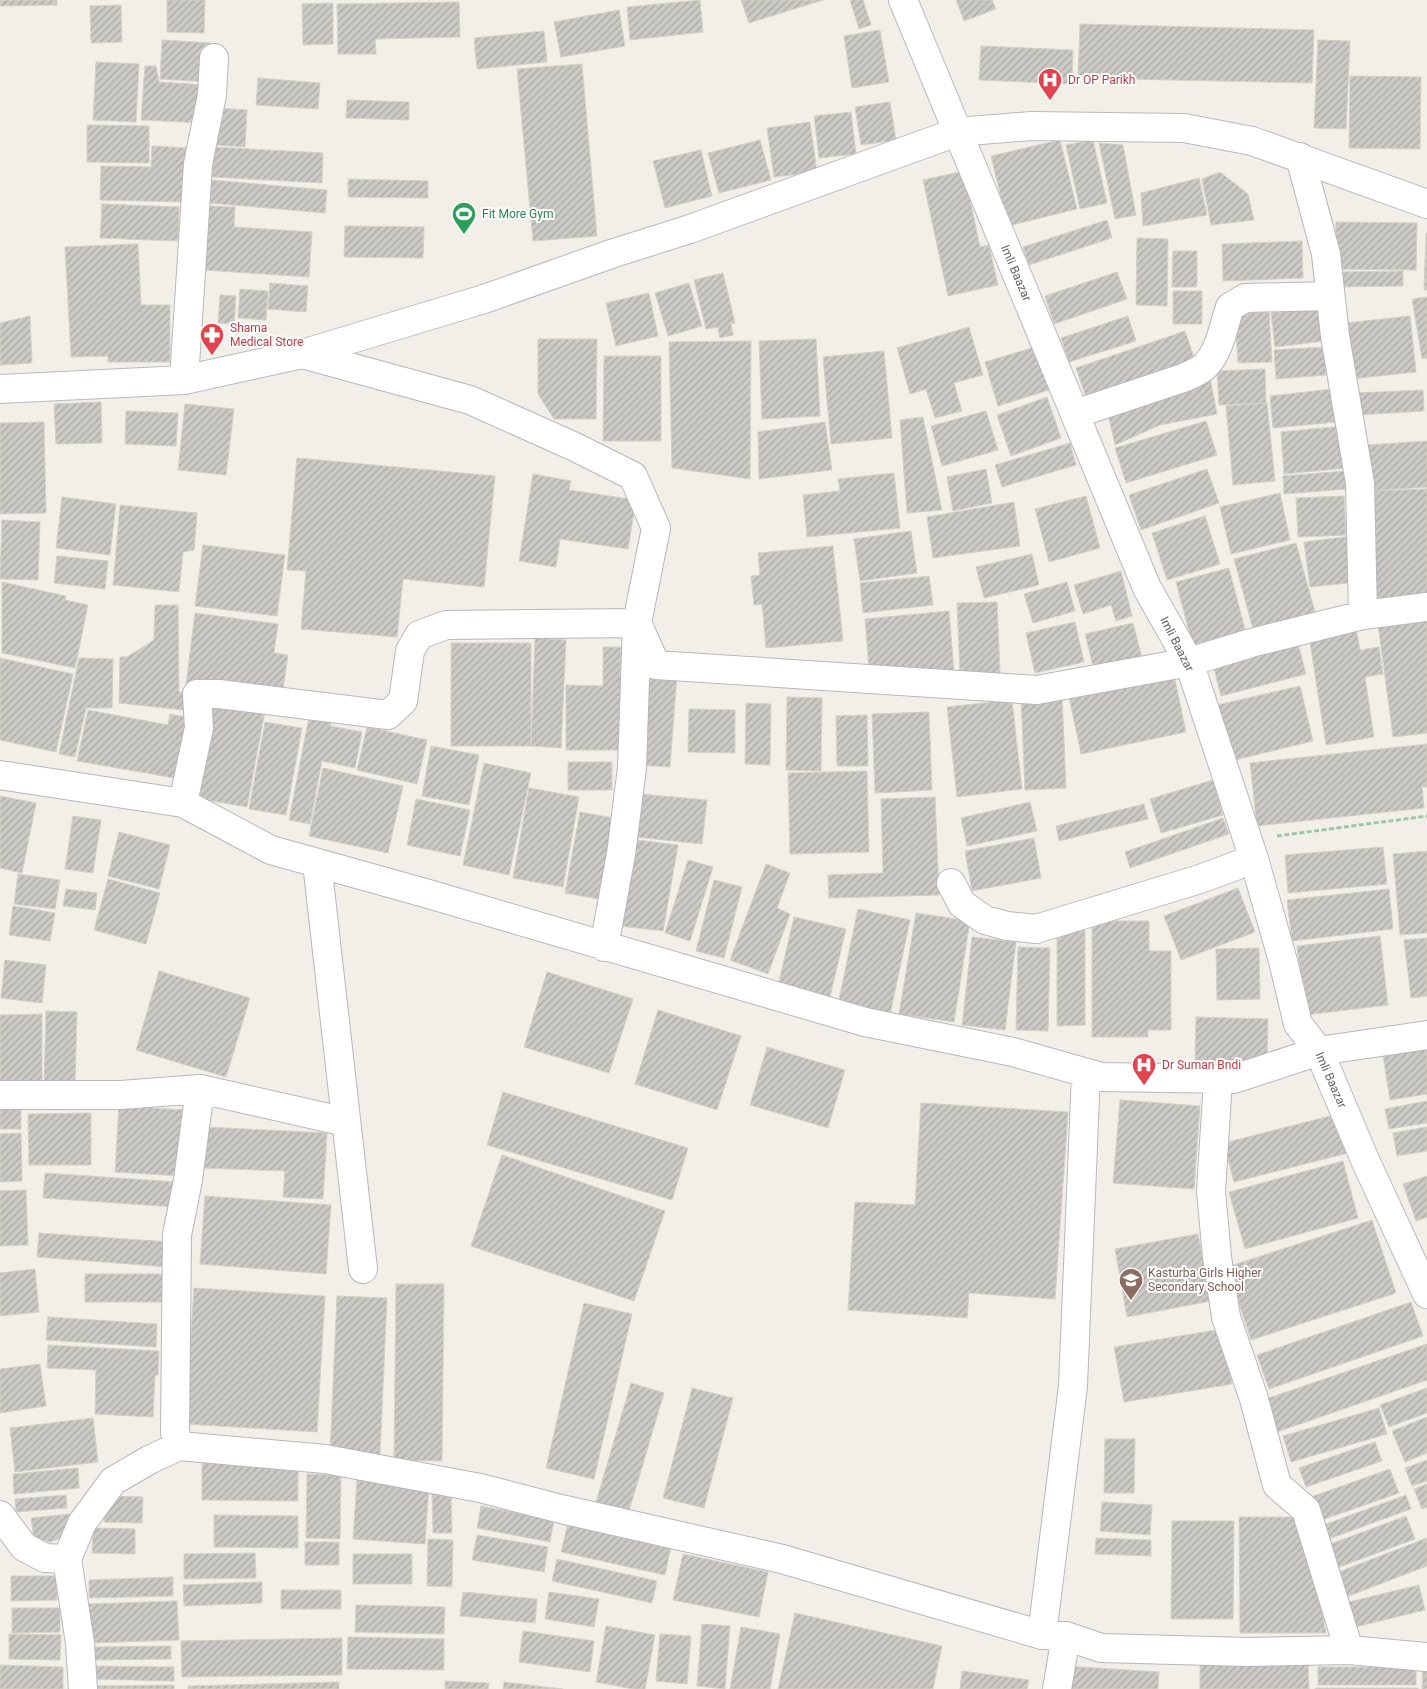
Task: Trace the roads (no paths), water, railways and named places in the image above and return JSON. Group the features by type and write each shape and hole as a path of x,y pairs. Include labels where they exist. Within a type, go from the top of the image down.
{"street":[{"name":"Imli Baazar","path":"903,0 1147,588 1189,662 1254,859 1283,961 1298,1024 1320,1051 1365,1160 1427,1294"},
{"path":"184,380 198,164 212,95 214,58"},
{"path":"0,389 184,380 302,354 484,299 614,253 690,229 957,132 1031,126 1184,128 1252,141 1427,204"},
{"path":"1300,158 1326,254 1335,336 1360,483 1363,616"},
{"path":"1075,414 1186,376 1202,368 1211,359 1218,345 1230,307 1245,298 1330,296"},
{"path":"302,354 470,400 575,447 633,476 656,528 636,623 632,768 621,854 604,947"},
{"path":"636,623 656,665 1037,690 1189,662 1251,643 1363,616 1427,607"},
{"path":"182,802 199,728 197,694 219,694 388,715 403,701 410,650 419,635 446,625 636,623"},
{"path":"0,775 182,802 270,850 425,893 865,1022 1013,1052 1101,1077 1234,1079 1320,1051 1427,1036"},
{"path":"950,883 962,904 985,920 1007,926 1036,929 1200,879 1254,859"},
{"path":"317,863 363,1269"},
{"path":"1058,1689 1054,1635 1072,1386 1086,1073"},
{"path":"1218,1080 1211,1191 1217,1257 1226,1317 1254,1399 1277,1485 1306,1510 1349,1650"},
{"path":"0,1095 121,1095 200,1089 346,1122"},
{"path":"179,1446 175,1432 177,1235 188,1180 200,1089"},
{"path":"83,1689 80,1644 67,1559 82,1523 113,1480 179,1446 325,1458 480,1488 561,1509 782,1559 1101,1648 1248,1652 1349,1650 1427,1657"},
{"path":"3,1523 24,1547 45,1558 67,1559"}],"place":[{"name":"Dr OP Parikh","path":"1050,101"},
{"name":"Fit More Gym","path":"464,235"},
{"name":"Shama Medical Store","path":"212,356"},
{"name":"Dr Suman Bndi","path":"1144,1086"},
{"name":"Kasturba Girls Higher Secondary School","path":"1131,1301"}]}
